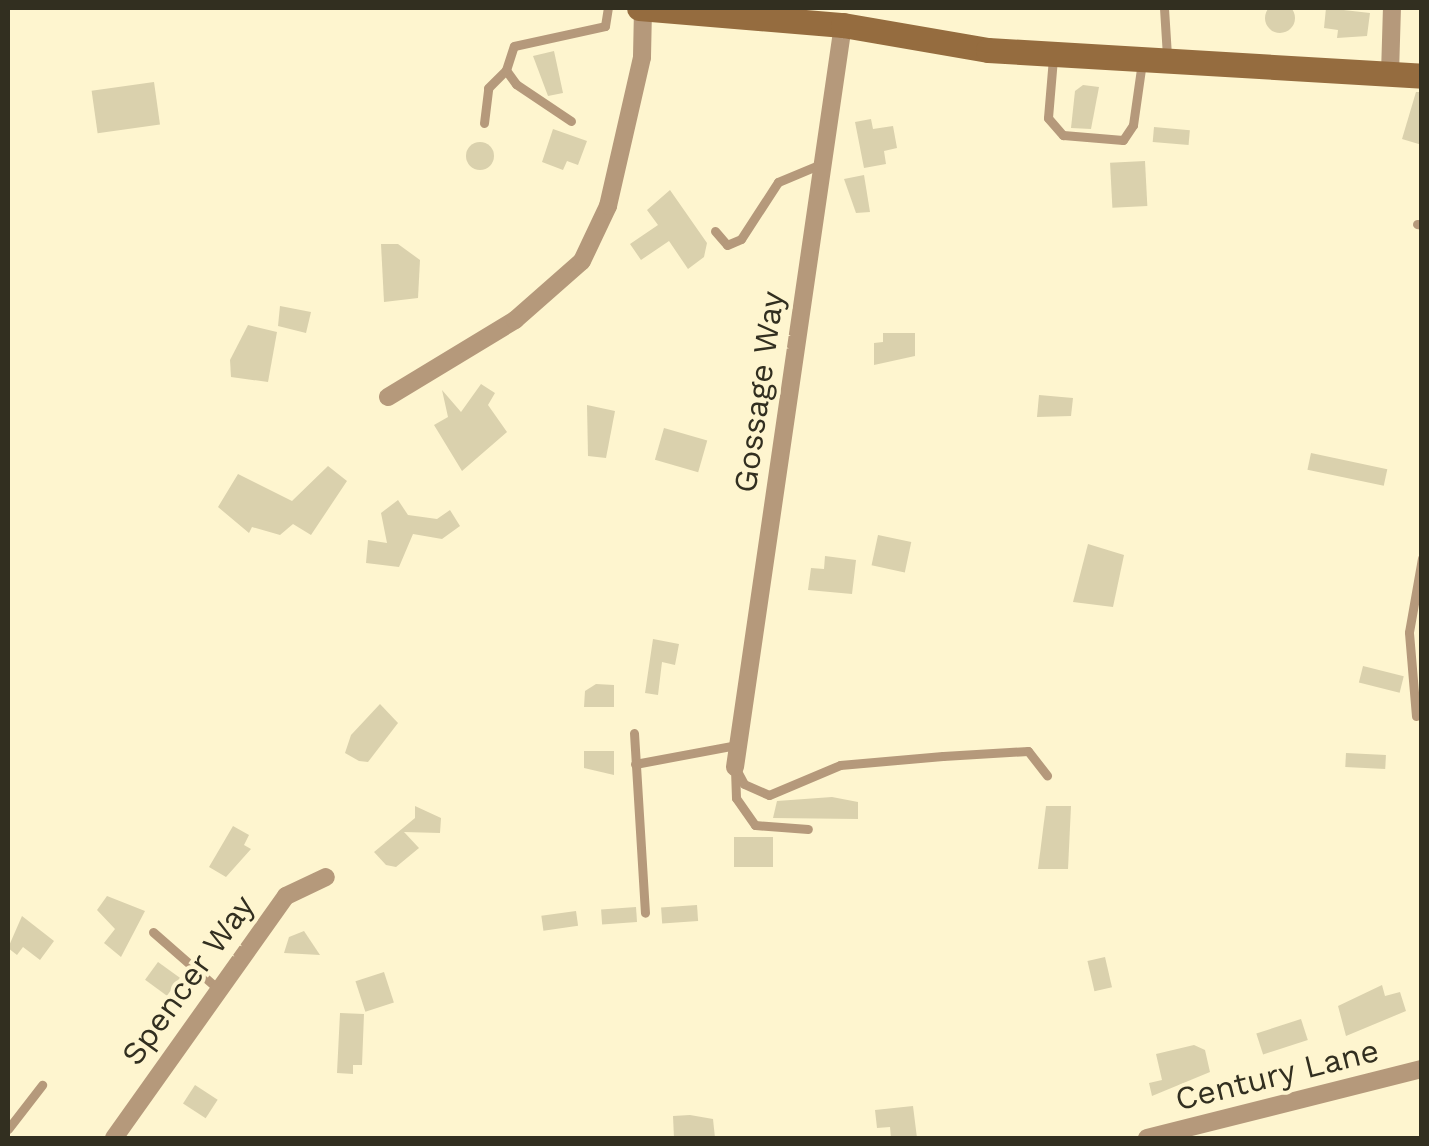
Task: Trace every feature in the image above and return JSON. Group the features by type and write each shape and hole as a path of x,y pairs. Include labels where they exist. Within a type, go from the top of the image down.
{"street":[{"path":"388,397 540,302 582,261 608,206 642,57 641,8 785,14 1053,52 1155,55 1422,76"},
{"path":"1390,74 1392,8"},
{"name":"Gossage Way","path":"734,767 843,25"},
{"name":"Spencer Way","path":"114,1138 295,886 326,878"},
{"name":"Century Lane","path":"1147,1138 1422,1069"}],"lane":[{"path":"484,122 488,88 506,70 514,46 605,26 608,8"},
{"path":"1053,52 1048,118 1063,135 1123,140 1133,126 1155,55 1164,8"},
{"path":"506,70 541,105 571,121"},
{"path":"715,232 727,244 741,239 778,182 822,164"},
{"path":"1416,716 1409,632 1422,558"},
{"path":"634,733 645,913"},
{"path":"635,764 737,745"},
{"path":"734,767 744,784 769,795 840,765 943,756 1028,751 1048,774"},
{"path":"734,767 736,798 756,825 808,829"},
{"path":"152,932 218,989"},
{"path":"8,1129 42,1084"}],"building":[{"path":"1280,3 1290,8 1295,18 1290,28 1280,33 1270,28 1265,18 1270,8"},
{"path":"1326,8 1370,13 1367,36 1337,38 1338,30 1324,28"},
{"path":"554,51 563,93 548,96 533,56"},
{"path":"154,82 160,125 98,133 92,91"},
{"path":"1083,85 1099,87 1091,129 1071,128 1075,91"},
{"path":"1416,92 1422,92 1422,145 1402,139"},
{"path":"871,119 873,129 893,126 897,148 884,151 886,164 864,168 855,122"},
{"path":"1154,127 1190,130 1189,145 1153,142"},
{"path":"553,129 587,141 578,165 567,161 563,170 542,162"},
{"path":"480,142 490,146 494,156 490,166 480,170 470,166 466,156 470,146"},
{"path":"1145,161 1147,206 1112,208 1110,163"},
{"path":"864,175 870,212 856,213 844,179"},
{"path":"670,190 707,243 704,257 688,269 669,241 641,260 630,244 658,225 647,210"},
{"path":"381,244 398,244 420,260 418,298 384,302"},
{"path":"280,306 311,312 306,333 278,326"},
{"path":"248,325 277,332 268,382 231,377 230,360"},
{"path":"883,333 915,333 915,356 874,365 874,343 883,342"},
{"path":"481,384 495,393 488,405 507,432 462,471 434,425 448,417 442,390 461,412"},
{"path":"1039,395 1073,398 1071,416 1037,417"},
{"path":"587,405 615,411 606,458 588,456"},
{"path":"664,428 707,440 698,472 655,460"},
{"path":"1311,453 1387,469 1384,486 1307,470"},
{"path":"328,466 347,481 311,535 293,524 280,535 252,527 249,533 218,507 238,474 292,501"},
{"path":"398,500 408,515 437,519 450,510 460,526 442,539 413,534 399,567 366,563 368,540 387,543 381,513"},
{"path":"878,535 911,542 905,572 872,565"},
{"path":"1088,544 1124,555 1113,607 1073,602"},
{"path":"825,556 856,560 852,594 808,590 811,568 824,569"},
{"path":"653,639 679,644 675,665 662,662 658,695 645,693"},
{"path":"1363,666 1404,676 1400,693 1359,682"},
{"path":"596,684 614,685 614,707 584,707 585,691"},
{"path":"380,704 398,723 368,762 359,761 345,753 351,735"},
{"path":"584,751 614,751 614,775 584,768"},
{"path":"1346,753 1386,755 1385,769 1345,767"},
{"path":"832,797 858,802 858,819 773,818 777,801"},
{"path":"415,806 441,818 440,833 404,832 419,848 396,867 386,865 374,852 415,818"},
{"path":"1046,806 1071,806 1068,869 1038,869"},
{"path":"233,826 249,835 244,845 251,849 226,877 209,867"},
{"path":"734,837 773,837 773,867 734,867"},
{"path":"107,896 145,911 121,957 104,943 115,929 97,910"},
{"path":"697,905 698,921 662,923 661,908"},
{"path":"636,907 637,922 602,924 601,909"},
{"path":"576,911 578,926 543,931 541,916"},
{"path":"22,916 54,941 40,960 23,947 17,955 8,948"},
{"path":"304,931 320,955 284,953 289,937"},
{"path":"1105,957 1112,987 1094,991 1087,961"},
{"path":"158,962 180,978 167,996 145,980"},
{"path":"384,972 394,1002 365,1012 355,981"},
{"path":"1382,985 1385,996 1400,992 1406,1011 1346,1036 1338,1006"},
{"path":"340,1013 364,1014 362,1065 353,1065 353,1074 337,1073"},
{"path":"1301,1019 1308,1040 1263,1054 1256,1034"},
{"path":"1194,1045 1205,1050 1210,1072 1152,1096 1149,1083 1162,1080 1156,1054"},
{"path":"195,1085 218,1100 206,1118 183,1103"},
{"path":"913,1106 917,1138 891,1138 890,1127 877,1128 875,1110"},
{"path":"673,1116 713,1119 715,1138 674,1138"}]}
